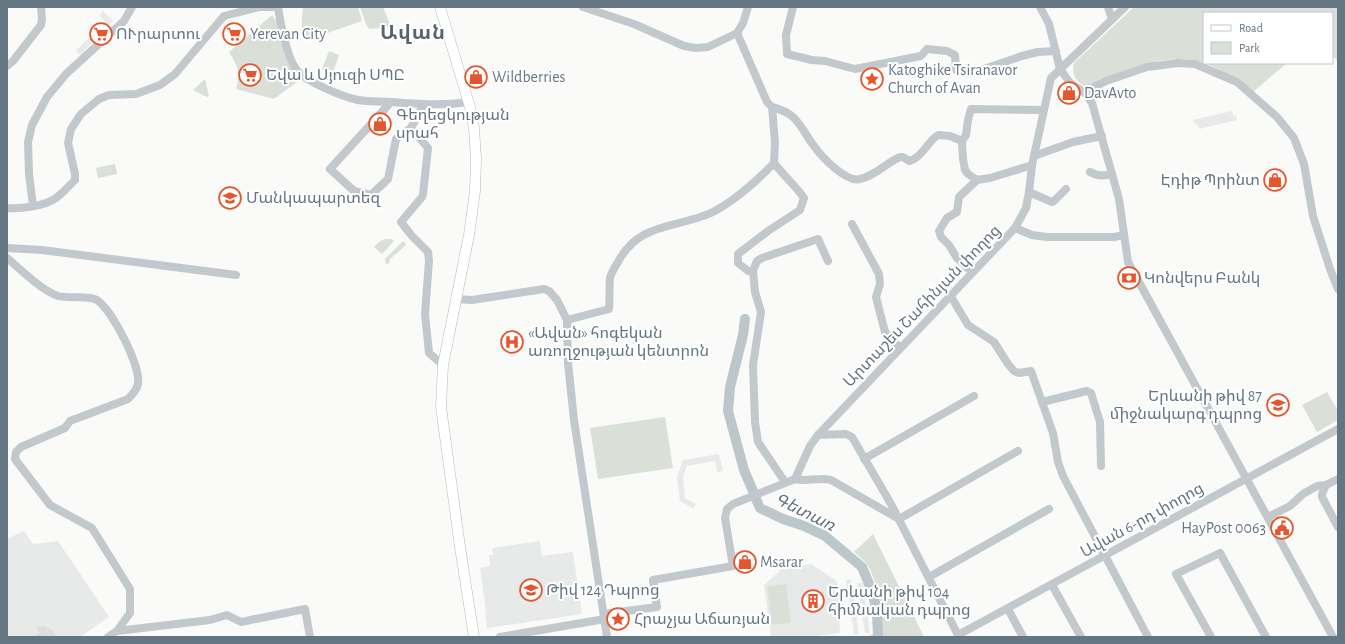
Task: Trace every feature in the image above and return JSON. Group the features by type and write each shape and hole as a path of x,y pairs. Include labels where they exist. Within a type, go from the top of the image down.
{"main road":[{"path":"440,7 468,102 474,128 476,159 474,191 468,235 443,365 441,407 474,637"}],"street":[{"path":"7,66 13,61 41,25 41,7"},
{"path":"33,206 29,174 28,142 32,125 47,97 66,74 124,21 132,7"},
{"path":"7,208 16,209 52,201 75,180 68,143 71,129 81,114 99,99 109,95 136,94 160,85 175,74 224,16 258,7 278,7 291,58 300,74 341,95 358,100 424,104 447,105 468,102"},
{"path":"583,7 634,24 684,46 696,48 708,47 737,33 743,23 748,7"},
{"path":"793,7 786,35 787,54 812,60 825,60 855,69 921,56 928,49 947,51 955,55 956,70 968,73 978,72 1022,56 1038,52 1056,51"},
{"path":"1040,7 1049,24 1060,69 1071,84 1084,92 1092,103 1102,136 1109,175 1119,199 1128,262 1333,637"},
{"path":"1108,7 1112,19"},
{"name":"Արտաշես Շահինյան փողոց","path":"794,479 801,468 810,446 818,435 900,348 916,334 950,295 1015,228 1026,208 1032,165 1051,78 1125,7"},
{"path":"737,33 767,102 772,107 782,110 794,118 820,154 838,170 854,180 874,173 900,157 903,157 909,161 915,159 938,135 950,136 962,141"},
{"path":"1084,92 1106,81 1147,67 1178,63 1195,64 1238,82 1277,117 1294,138 1304,164 1313,216 1338,290"},
{"path":"391,102 330,169 354,191 371,195 388,179 396,139 411,128 424,104"},
{"path":"753,271 748,272 738,263 738,254 800,210 804,198 796,186 774,163 775,142 772,107"},
{"path":"977,180 971,177 965,170 963,159 962,141 966,135 968,117 971,110 1043,110"},
{"path":"411,128 428,148 422,197 401,222 428,252 429,261 425,314 429,353 443,365"},
{"path":"1034,156 1073,142 1102,136"},
{"path":"567,320 609,309 610,277 622,256 638,238 659,228 707,215 723,206 754,183 774,163"},
{"path":"972,272 957,258 949,245 941,237 939,231 947,218 957,212 959,197 977,180 1004,175 1032,165"},
{"path":"1090,172 1097,175 1109,175"},
{"path":"1029,192 1054,202 1066,189"},
{"path":"852,224 879,274 880,284 876,297 885,332 900,348"},
{"path":"1015,228 1032,235 1047,237 1114,237 1124,234"},
{"path":"785,482 758,442 754,422 753,365 761,312 755,292 753,271 757,261 762,258 818,239 828,261"},
{"path":"7,248 42,250 236,275"},
{"path":"7,258 48,292 59,296 96,299 104,306 128,345 138,373 138,385 134,394 128,399 70,421 65,428 21,447 16,452 15,458 50,505 92,528 130,589 130,613 117,631 108,637"},
{"path":"455,299 472,300 544,289 549,291 557,300 567,320 568,364 574,420 608,637"},
{"path":"950,295 968,325 994,342 1014,371 1019,373 1031,371 1053,433 1058,462 1063,476 1148,637"},
{"path":"1042,402 1087,391 1091,393 1100,422 1101,466"},
{"path":"864,459 974,396"},
{"name":"Ավան 6-րդ փողոց","path":"959,636 1338,429"},
{"path":"818,435 849,435 852,437 899,519 959,636"},
{"path":"899,519 1018,451"},
{"path":"500,637 657,607 653,580 733,566 725,518 727,508 733,504 794,479 830,480 899,519"},
{"path":"1268,516 1294,503 1313,488 1320,485 1326,485 1338,479"},
{"path":"1326,485 1322,497 1338,527"},
{"path":"929,577 1049,509"},
{"path":"1211,637 1176,574 1220,553 1266,637"},
{"path":"1052,585 1081,637"},
{"path":"117,631 210,620 228,615 241,622 305,609 310,637"},
{"path":"1008,609 1023,637"}],"shaded area":[{"path":"103,11 113,21 80,55 76,51 105,21 99,15"},
{"path":"1232,111 1233,116 1236,115 1237,120 1199,129 1193,120"},
{"path":"719,454 723,471 717,472 715,461 687,466 683,477 685,498 696,504 693,509 680,501 677,477 683,460"},
{"path":"24,531 33,544 58,541 109,617 80,637 7,637 7,539"},
{"name":"Թիվ 124 Դպրոց","path":"540,541 542,556 573,552 582,614 487,628 480,568 490,566 489,555 493,555 492,548"},
{"path":"811,564 837,581 840,633 809,637 771,637 764,585 782,569"},
{"path":"851,579 859,634 854,634 846,580"},
{"path":"857,583 863,583 870,633 865,633"}],"green space":[{"path":"303,7 358,7 362,21 310,39 306,36 303,29"},
{"path":"360,7 383,7 391,27 369,29"},
{"path":"1134,7 1338,7 1338,61 1333,56 1333,12 1203,12 1203,63 1187,59 1157,61 1114,75 1087,87 1075,78 1073,71 1074,63"},
{"path":"272,15 276,21 281,42 301,79 274,99 236,89 238,70 229,52"},
{"path":"329,51 339,55 333,73 322,69"},
{"path":"1206,64 1286,64 1253,92"},
{"path":"205,79 209,96 207,97 193,90"},
{"path":"115,164 117,174 98,178 96,168"},
{"path":"392,239 394,241 382,254 374,247 380,241"},
{"path":"402,242 405,242 406,245 389,260 390,262 386,265 385,259"},
{"path":"1327,392 1338,411 1338,420 1317,432 1302,405"},
{"path":"665,417 673,468 598,479 590,428"},
{"path":"873,534 924,637 867,637 880,630 878,595 870,570 866,563 854,552"},
{"path":"786,584 791,623 772,625 767,586"},
{"path":"44,626 52,630 57,637 34,637 40,633 36,627"}],"waterway":[{"name":"Գետառ","path":"745,319 743,335 730,387 728,411 744,470 753,491"},
{"name":"Գետառ","path":"756,499 760,508 825,536 862,567 872,591 877,612 878,637"}],"place":[{"name":"ՈՒրարտու","path":"101,34"},
{"name":"Yerevan City","path":"234,34"},
{"name":"Եվա և Սյուզի ՍՊԸ","path":"250,75"},
{"name":"Wildberries","path":"476,77"},
{"name":"Katoghike Tsiranavor Church of Avan","path":"872,79"},
{"name":"DavAvto","path":"1069,93"},
{"name":"Գեղեցկության սրահ","path":"380,124"},
{"name":"Էդիթ Պրինտ","path":"1275,180"},
{"name":"Մանկապարտեզ","path":"230,198"},
{"name":"Կոնվերս Բանկ","path":"1129,278"},
{"name":"«Ավան» հոգեկան առողջության կենտրոն","path":"512,342"},
{"name":"Երևանի թիվ 87 միջնակարգ դպրոց","path":"1278,405"},
{"name":"HayPost 0063","path":"1282,528"},
{"name":"Msarar","path":"745,562"},
{"name":"Թիվ 124 Դպրոց","path":"531,590"},
{"name":"Երևանի թիվ 104 հիմնական դպրոց","path":"813,601"},
{"name":"Հրաչյա Աճառյան","path":"618,619"}],"district":[{"name":"Ավան","path":"413,33"}]}
